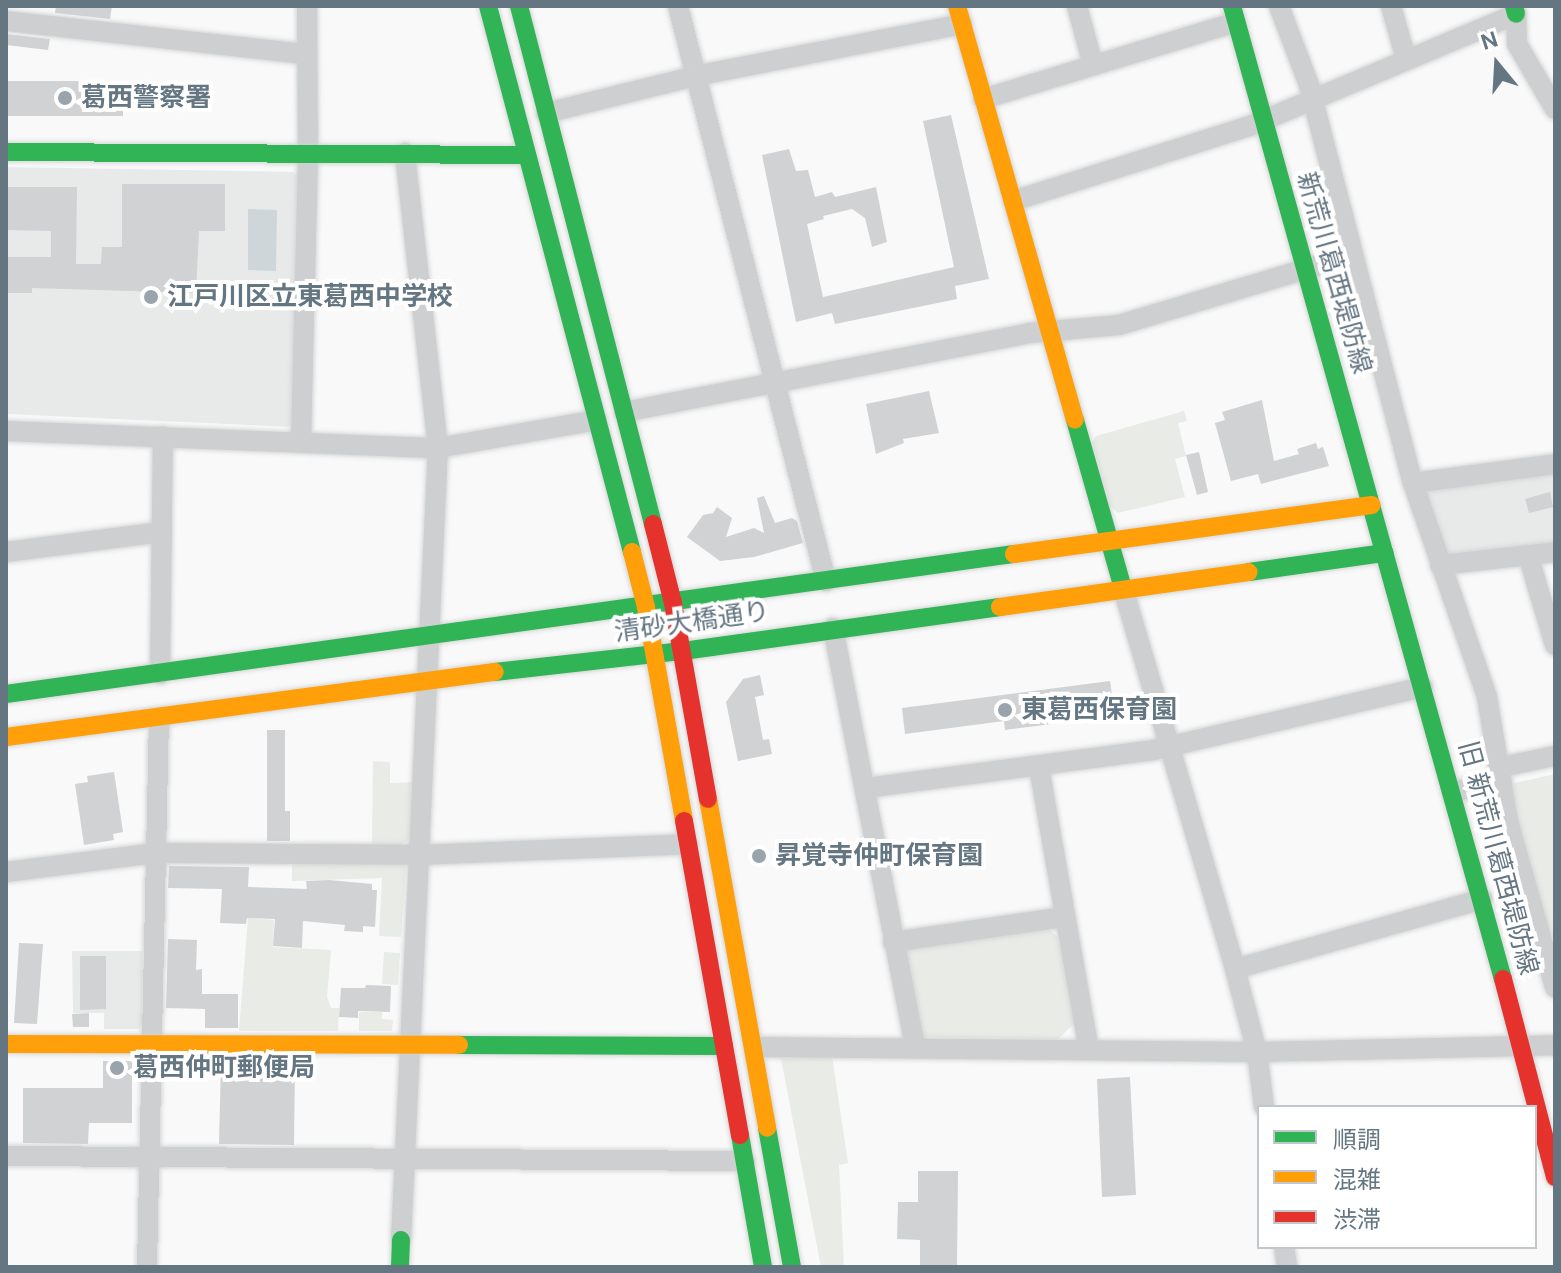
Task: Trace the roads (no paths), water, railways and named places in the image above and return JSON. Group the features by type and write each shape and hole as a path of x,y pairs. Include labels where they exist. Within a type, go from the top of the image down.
{"street":[{"path":"301,442 308,152 307,6"},
{"path":"488,6 646,607 763,1267"},
{"path":"519,6 673,603 792,1267"},
{"path":"678,6 826,581"},
{"path":"1077,6 1093,65"},
{"path":"1279,6 1312,98 1413,483 1487,697 1508,821 1550,950 1555,987"},
{"path":"1391,6 1406,59"},
{"path":"1013,201 1265,120 1515,10 1517,44 1555,109"},
{"path":"983,99 1093,65 1234,14"},
{"name":"新荒川葛西堤防線","path":"1234,14 1385,553"},
{"path":"546,113 960,15 1235,969 1257,1052 1264,1105"},
{"path":"6,21 306,54"},
{"path":"6,152 526,155"},
{"path":"400,1267 438,448 405,153"},
{"path":"624,412 774,380 1029,333 1119,325 1352,255"},
{"path":"6,431 438,448 597,420"},
{"path":"160,674 163,436"},
{"path":"1413,483 1555,464"},
{"name":"清砂大橋通り","path":"6,694 1112,544 1372,505"},
{"path":"6,552 162,532"},
{"path":"1440,565 1555,552"},
{"name":"清砂大橋通り","path":"6,737 428,679 683,651 1385,553"},
{"name":"旧 新荒川葛西堤防線","path":"1385,553 1537,1105"},
{"path":"1528,555 1555,645"},
{"path":"833,628 915,1046"},
{"path":"865,788 1039,767 1169,747 1423,687"},
{"path":"147,1267 159,717"},
{"path":"1453,792 1555,756"},
{"path":"1039,767 1089,1050"},
{"path":"6,872 157,853 419,855 688,844"},
{"path":"1235,969 1482,899"},
{"path":"893,942 1065,917"},
{"path":"6,1044 724,1046"},
{"path":"754,1047 915,1046 1257,1052 1555,1045"},
{"name":"旧 新荒川葛西堤防線","path":"1537,1107 1555,1177"},
{"path":"6,1156 745,1161"}],"place":[{"name":"葛西警察署","path":"65,98"},
{"name":"江戸川区立東葛西中学校","path":"151,297"},
{"name":"東葛西保育園","path":"1005,710"},
{"name":"昇覚寺仲町保育園","path":"759,856"},
{"name":"葛西仲町郵便局","path":"117,1068"}]}
